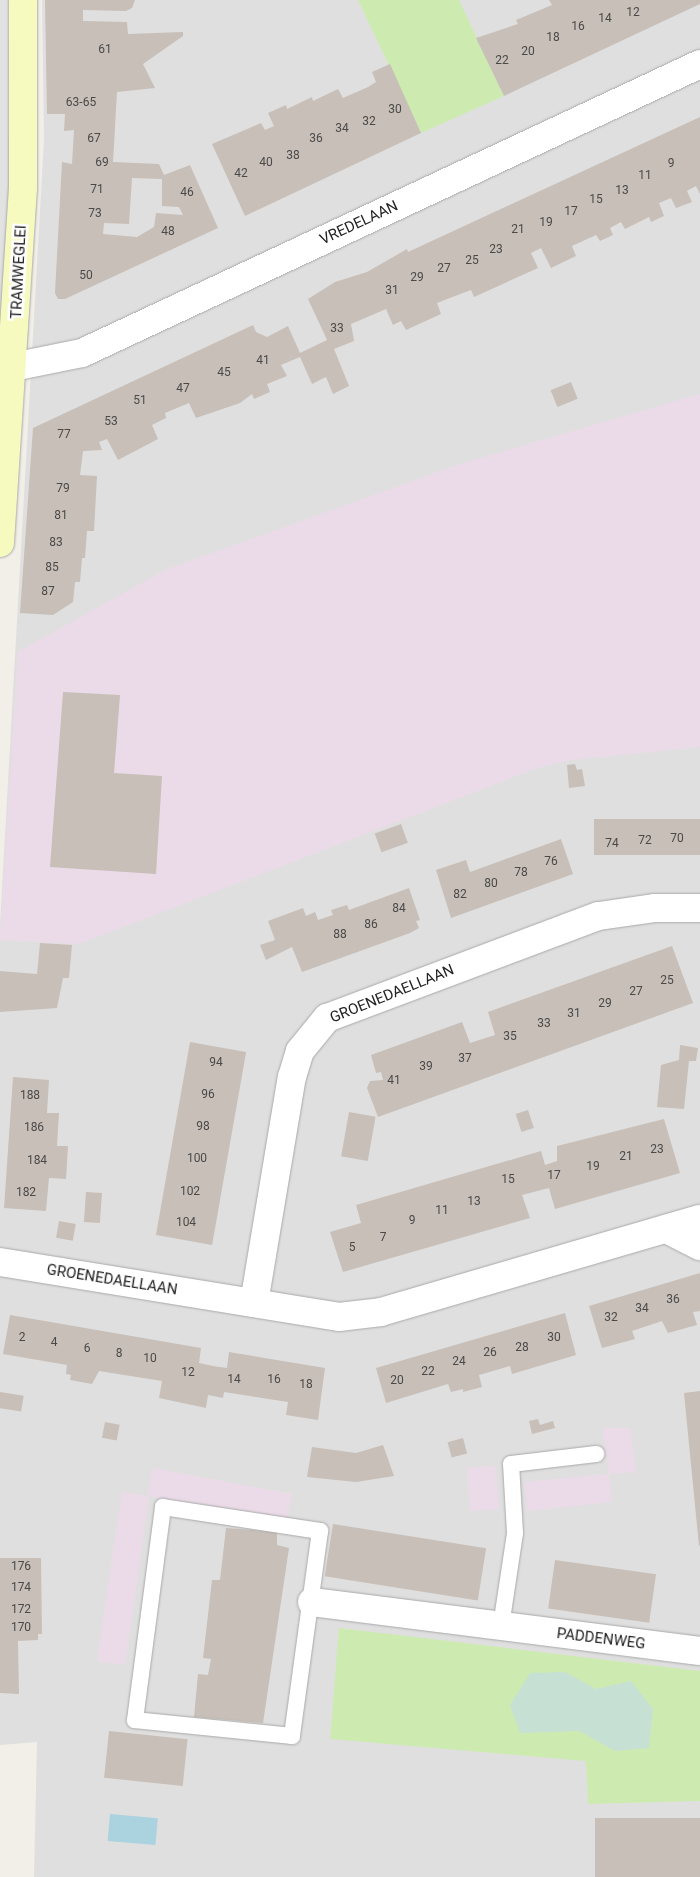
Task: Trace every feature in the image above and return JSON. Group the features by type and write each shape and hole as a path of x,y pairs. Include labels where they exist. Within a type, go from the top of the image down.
{"street":[{"name":"TRAMWEGLEI","path":"0,543 13,367 23,188 22,0"},
{"name":"VREDELAAN","path":"13,367 82,352 700,64"},
{"name":"GROENEDAELLAAN","path":"254,1303 292,1077 300,1051 327,1018 600,916 695,902"},
{"name":"GROENEDAELLAAN","path":"0,1262 339,1317 381,1312 700,1219"},
{"path":"666,1229 700,1246"},
{"name":"PADDENWEG","path":"312,1602 700,1651"}],"lane":[{"path":"501,1626 516,1533 511,1464 596,1454"},
{"path":"163,1507 320,1531 312,1602 292,1736 135,1720 163,1507"}],"shaded area":[{"path":"0,0 8,0 9,204 0,343"},
{"path":"42,0 700,0 700,1877 34,1877 37,1742 0,1745 0,924 44,139"},
{"path":"700,394 700,747 571,760 537,768 79,944 0,940 18,652 165,570 457,465"},
{"path":"603,1428 630,1428 636,1472 609,1474"},
{"path":"496,1466 499,1509 470,1511 467,1468"},
{"path":"152,1468 292,1494 287,1520 149,1496 125,1665 97,1661 122,1492 148,1496"},
{"path":"609,1474 612,1502 527,1511 525,1482"}],"green space":[{"path":"358,0 459,0 504,96 421,133"},
{"path":"339,1628 700,1671 700,1801 588,1804 586,1761 330,1739"},
{"path":"565,1672 596,1689 631,1681 653,1709 649,1748 615,1751 579,1731 520,1733 510,1705 530,1673"}],"water":[{"path":"110,1814 158,1818 155,1845 108,1841"}],"building":[{"path":"45,0 135,0 132,8 126,11 83,10 83,21 127,22 128,34 183,32 183,36 143,64 155,88 117,92 113,162 159,164 164,175 190,165 218,228 65,299 58,299 55,293 62,162 72,164 74,130 64,131 65,114 47,114","holes":["132,178 162,179 162,206 179,207 183,215 156,213 154,227 137,237 103,234 104,223 129,224"]},
{"path":"549,0 700,0 700,4 504,96 476,38 518,24 516,20 552,5"},
{"path":"390,64 421,133 245,216 212,144 261,123 265,130 274,126 268,113 286,105 287,109 312,97 313,101 338,89 343,98 368,87 376,82 372,72"},
{"path":"700,117 700,194 696,186 687,191 692,202 676,208 671,198 659,203 664,216 651,222 649,217 625,229 621,222 610,228 613,235 600,241 596,235 572,246 576,256 551,268 541,248 531,253 538,268 474,297 471,290 437,303 441,314 406,330 401,321 393,325 386,309 351,324 354,341 334,349 349,386 333,394 326,377 312,384 300,357 281,365 287,376 267,384 270,392 254,399 252,394 240,403 196,418 189,403 165,413 166,418 152,425 158,439 118,460 107,439 99,442 102,450 83,451 80,475 97,476 94,531 87,531 85,558 82,558 80,582 75,582 73,602 53,615 20,613 33,428 253,325 256,332 267,337 288,326 300,353 327,340 308,299 335,282 367,272 407,249 408,252"},
{"path":"571,382 578,399 557,407 551,390"},
{"path":"63,692 120,695 114,773 162,776 156,874 50,867"},
{"path":"575,764 577,770 582,769 585,786 569,788 567,765"},
{"path":"594,819 700,819 700,855 594,855"},
{"path":"401,824 408,843 382,852 375,834"},
{"path":"561,839 573,874 451,918 436,870 466,860 470,872"},
{"path":"409,888 420,920 416,921 419,928 410,933 302,972 292,947 266,960 260,945 275,940 268,921 303,908 306,916 315,912 318,920 333,915 331,910 347,905 349,910"},
{"path":"40,943 72,945 69,978 63,978 57,1008 0,1012 0,971 37,974"},
{"path":"672,946 693,1003 378,1117 367,1088 370,1081 383,1080 381,1072 376,1073 371,1055 462,1022 470,1043 495,1035 488,1012"},
{"path":"190,1042 246,1052 212,1245 156,1235"},
{"path":"680,1045 698,1048 696,1061 689,1061 684,1109 657,1107 661,1065 679,1060"},
{"path":"13,1077 49,1080 47,1113 59,1113 57,1146 68,1146 66,1179 49,1178 46,1211 4,1208"},
{"path":"528,1110 534,1128 522,1132 516,1114"},
{"path":"349,1112 376,1117 368,1161 341,1156"},
{"path":"664,1119 680,1173 555,1209 549,1188 522,1195 530,1218 343,1272 330,1232 361,1223 356,1205 541,1151 545,1165 557,1161 557,1146"},
{"path":"86,1192 102,1193 100,1223 84,1222"},
{"path":"59,1221 76,1224 73,1241 56,1238"},
{"path":"700,1273 700,1311 693,1312 697,1325 668,1333 662,1321 632,1331 635,1339 602,1348 589,1306"},
{"path":"565,1313 576,1355 512,1374 510,1366 479,1375 482,1387 463,1392 463,1389 451,1392 448,1384 386,1403 376,1368"},
{"path":"10,1315 201,1348 199,1363 213,1366 227,1368 229,1352 325,1368 318,1420 286,1415 288,1402 224,1392 223,1398 208,1395 206,1408 159,1398 162,1381 99,1371 92,1384 70,1380 71,1375 66,1374 67,1365 3,1354"},
{"path":"700,1391 700,1545 699,1546 684,1393"},
{"path":"0,1392 24,1396 21,1412 0,1408"},
{"path":"538,1419 540,1425 553,1421 555,1428 532,1434 529,1421"},
{"path":"105,1422 120,1425 117,1441 102,1438"},
{"path":"463,1438 467,1453 452,1458 448,1442"},
{"path":"383,1445 394,1476 356,1482 307,1477 312,1447 356,1453"},
{"path":"333,1524 486,1548 478,1601 325,1576"},
{"path":"226,1528 277,1532 277,1545 289,1548 263,1723 194,1717 198,1674 208,1675 211,1659 203,1658 212,1580 220,1580"},
{"path":"0,1558 41,1558 42,1634 38,1634 38,1640 18,1641 19,1694 0,1693"},
{"path":"555,1560 656,1574 649,1623 548,1609"},
{"path":"109,1731 188,1739 183,1786 104,1778"},
{"path":"595,1818 700,1818 700,1877 595,1877"}]}
